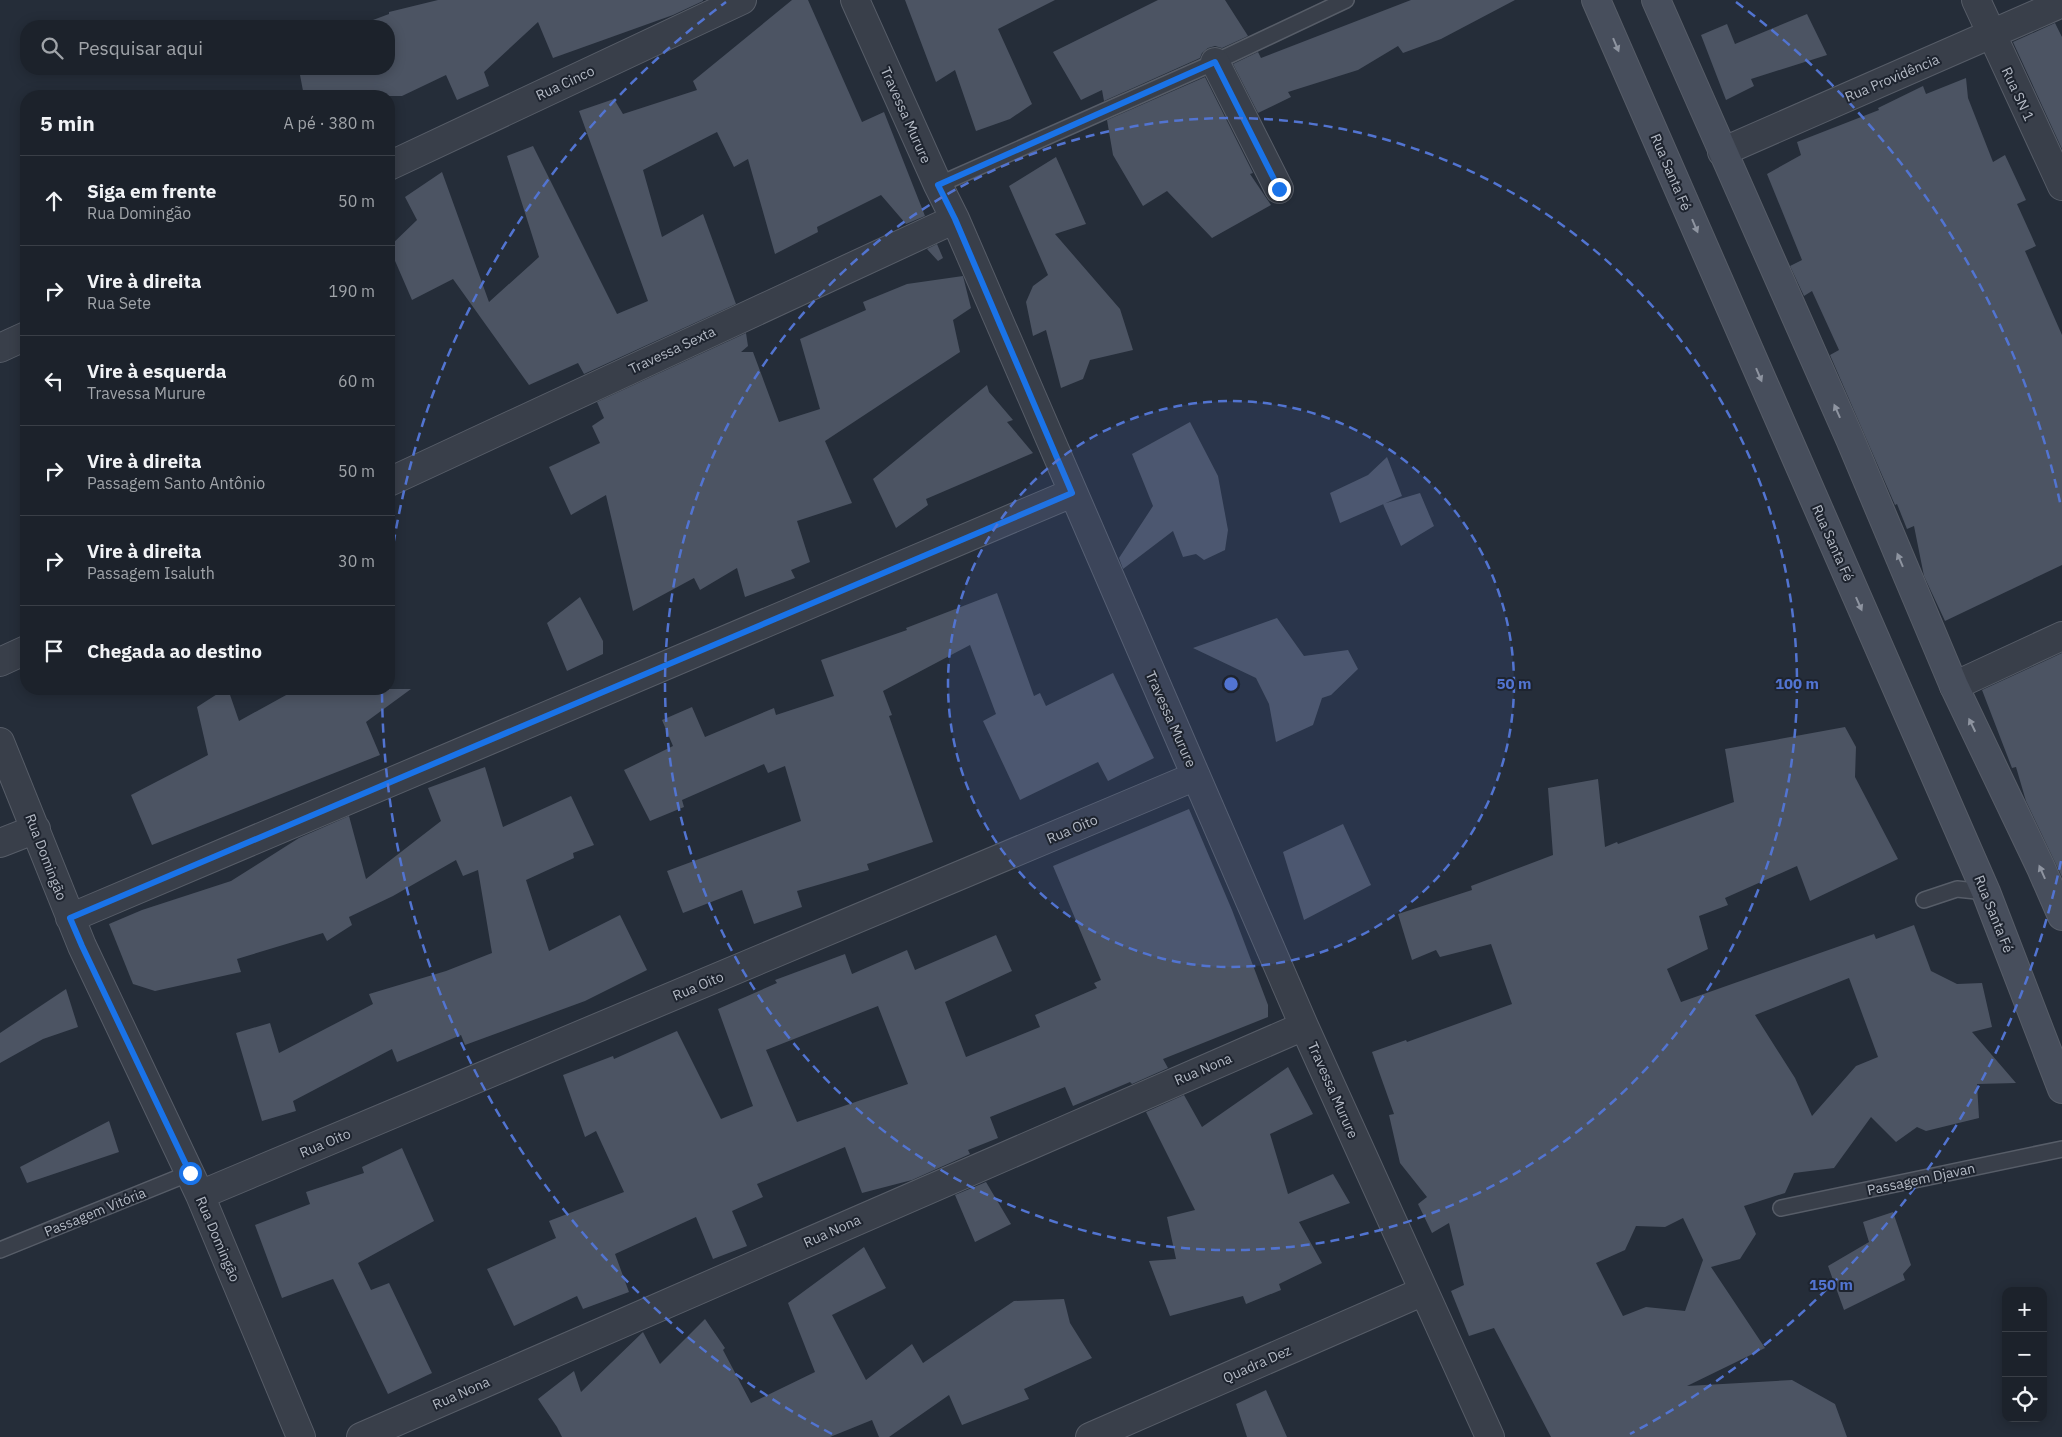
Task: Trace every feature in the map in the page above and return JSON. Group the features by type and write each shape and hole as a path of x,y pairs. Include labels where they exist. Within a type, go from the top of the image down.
{"street":[{"name":"Rua Cinco","path":"395,163 742,0"},
{"name":"Travessa Murure","path":"855,0 955,219 1304,1026 1490,1437"},
{"name":"Rua Santa Fé","path":"1596,0 1986,892 2062,1089"},
{"path":"1656,0 1850,439 1954,686 2062,916"},
{"name":"Rua SN 1","path":"1976,0 2062,186"},
{"name":"Rua Providência","path":"1722,152 2062,4"},
{"path":"1215,62 1279,189"},
{"name":"Travessa Sexta","path":"395,479 955,219"},
{"path":"0,348 20,339"},
{"path":"70,918 1072,493"},
{"path":"1954,686 2062,636"},
{"path":"0,662 20,653"},
{"name":"Rua Domingão","path":"0,742 82,946 195,1184 301,1437"},
{"name":"Rua Oito","path":"195,1184 1196,776"},
{"path":"0,842 36,829"},
{"name":"Rua Nona","path":"360,1437 1304,1026"},
{"name":"Quadra Dez","path":"1090,1437 1424,1291"}],"lane":[{"path":"938,185 1215,62 1346,0"},
{"path":"1924,900 1957,889 1986,892"},
{"name":"Passagem Djavan","path":"1781,1208 2062,1149"},
{"name":"Passagem Vitória","path":"0,1250 195,1184"}],"building":[{"path":"438,0 703,0 673,15 553,58 538,22 484,72 489,86 457,100 446,75 402,96 395,96 395,90 303,90 300,75 395,75 395,20 373,20 389,14 389,12"},
{"path":"792,0 808,0 862,122 884,112 925,216 906,224 881,195 817,227 818,232 775,254 748,159 734,167 717,132 643,170 662,237 703,214 736,304 584,374 578,363 529,385 453,279 412,300 395,261 395,241 417,220 405,197 442,172 489,302 539,257 507,156 533,146 617,314 648,301 579,111 614,99 623,114 697,90 693,81"},
{"path":"905,0 1055,0 998,29 1032,104 1010,119 976,131 955,70 936,82"},
{"path":"1158,0 1225,0 1248,36 1222,48 1215,46 1208,48 1202,53 1200,58 1104,101 1102,90 1081,100 1053,52"},
{"path":"1411,0 1515,0 1441,39 1403,53 1398,46 1358,70 1288,92 1291,97 1258,113 1233,64 1258,52 1261,58"},
{"path":"1807,14 1827,55 1751,79 1754,86 1726,100 1701,35 1727,24 1735,44"},
{"path":"2055,23 2062,37 2062,149 2013,42"},
{"path":"1205,77 1253,173 1250,174 1271,205 1212,238 1167,191 1143,206 1113,155 1107,120"},
{"path":"1966,78 1968,98 1993,162 2005,155 2026,200 2017,204 2036,246 2025,251 2062,335 2062,565 1945,621 1924,576 1914,526 1907,529 1897,504 1895,505 1830,355 1839,350 1812,291 1804,296 1790,266 1802,260 1767,174 1801,155 1797,142 1879,110 1878,108 1923,86 1926,94"},
{"path":"1056,157 1086,224 1055,234 1120,309 1133,350 1090,360 1083,379 1061,388 1046,330 1033,336 1026,302 1033,286 1048,275 1009,186"},
{"path":"937,244 943,258 938,261 927,249"},
{"path":"963,276 971,308 953,320 960,352 825,441 852,503 797,521 810,562 791,570 795,578 745,597 737,568 700,590 694,578 633,611 606,495 571,515 549,467 600,443 592,426 604,418 597,402 746,333 748,346 741,352 753,352 779,422 820,409 800,339 866,310 863,302 907,284"},
{"path":"987,385 989,392 1013,420 1007,422 1033,453 926,499 928,505 896,528 873,479"},
{"path":"1190,422 1218,476 1228,530 1225,550 1204,560 1196,554 1183,557 1173,531 1123,569 1119,558 1153,506 1132,454"},
{"path":"1387,457 1402,496 1340,523 1330,493 1368,475"},
{"path":"1420,493 1434,526 1401,546 1383,504"},
{"path":"997,593 1034,696 1040,693 1046,706 1113,673 1154,758 1108,781 1098,762 1020,800 983,721 996,714 970,645 883,691 892,715 889,716 933,842 867,864 869,870 797,891 802,907 754,924 742,890 683,913 667,871 801,821 785,766 768,773 764,764 682,800 684,807 650,821 624,770 673,746 662,720 692,707 705,737 774,708 776,715 834,696 821,660 907,630 906,628"},
{"path":"580,597 603,641 603,654 567,671 547,623"},
{"path":"1277,618 1304,656 1348,650 1358,669 1331,695 1322,698 1313,725 1276,742 1269,704 1256,678 1193,648"},
{"path":"2062,653 2062,877 2026,801 2016,767 2012,768 1982,690"},
{"path":"395,689 411,689 366,722 380,755 152,845 131,795 208,755 197,707 216,695 230,695 239,721 286,695 395,695"},
{"path":"1845,727 1856,747 1855,777 1898,859 1810,901 1797,866 1725,898 1728,905 1699,916 1708,949 1667,969 1681,1002 1874,934 1876,939 1914,925 1931,971 1957,984 1982,983 1992,1027 1972,1032 2016,1083 1977,1084 1979,1118 1926,1131 1917,1127 1896,1142 1871,1117 1834,1168 1794,1173 1785,1193 1744,1206 1756,1234 1740,1259 1711,1267 1765,1348 1687,1386 1792,1380 1835,1404 1847,1437 1551,1437 1494,1328 1469,1336 1451,1291 1464,1285 1449,1223 1432,1233 1418,1204 1427,1197 1400,1163 1389,1115 1394,1114 1372,1052 1406,1040 1407,1042 1512,1004 1491,944 1440,957 1436,950 1412,960 1398,914 1472,890 1471,886 1553,855 1548,788 1598,779 1605,847 1734,802 1725,749","holes":["1849,978 1878,1057 1856,1066 1812,1116 1795,1078 1755,1015","1683,1218 1703,1260 1685,1311 1646,1307 1623,1316 1596,1263 1625,1250 1636,1226 1665,1227"]},
{"path":"485,767 503,827 571,796 594,845 573,853 574,858 526,880 549,951 620,915 647,970 585,1001 465,1045 461,1035 397,1062 392,1049 293,1101 296,1111 262,1121 236,1033 270,1023 279,1053 373,1004 369,994 446,971 492,953 478,870 463,876 456,860 393,896 349,917 352,925 327,941 323,933 237,959 241,972 155,991 133,984 109,924 142,910 231,881 299,838 349,816 366,879 441,821 428,788"},
{"path":"1189,809 1232,910 1268,1005 1268,1017 1163,1059 1168,1068 1073,1106 1065,1087 990,1117 998,1138 968,1150 970,1154 912,1180 862,1193 845,1147 757,1184 763,1197 732,1211 747,1246 713,1259 696,1217 615,1254 629,1292 583,1309 577,1296 514,1326 487,1269 556,1238 549,1221 624,1192 596,1131 585,1137 563,1075 613,1056 614,1059 677,1031 721,1119 753,1106 718,1009 777,983 775,980 845,954 852,974 907,950 915,970 996,935 1012,971 945,1002 966,1057 1040,1027 1035,1015 1097,988 1094,983 1101,980 1053,866","holes":["878,1006 908,1084 797,1122 766,1050"]},
{"path":"1343,824 1371,885 1304,920 1283,852"},
{"path":"66,989 78,1027 43,1039 0,1063 0,1033"},
{"path":"1288,1067 1313,1114 1270,1134 1288,1194 1333,1174 1350,1203 1299,1222 1322,1263 1279,1284 1281,1290 1246,1304 1243,1296 1170,1316 1149,1261 1176,1259 1167,1217 1195,1210 1146,1112 1184,1095 1202,1127"},
{"path":"109,1121 119,1152 27,1183 20,1167"},
{"path":"402,1148 434,1221 358,1263 371,1290 389,1283 432,1373 388,1394 333,1279 282,1298 255,1225 310,1204 306,1192 364,1173 362,1167"},
{"path":"986,1182 1011,1224 975,1242 955,1195"},
{"path":"1893,1212 1911,1265 1903,1274 1905,1280 1844,1310 1828,1266 1869,1242 1863,1222"},
{"path":"864,1247 886,1288 832,1315 866,1380 912,1344 923,1363 1014,1301 1064,1299 1070,1323 1092,1358 1024,1389 1029,1399 962,1425 949,1395 889,1437 879,1437 872,1420 830,1437 562,1437 538,1399 574,1371 581,1392 643,1332 660,1364 705,1319 725,1348 723,1350 751,1403 815,1372 788,1303"},
{"path":"1266,1390 1287,1437 1247,1437 1236,1404"}],"route":[{"path":"190,1173 70,918 1072,493 955,219 938,185 1215,62 1279,189"}]}
